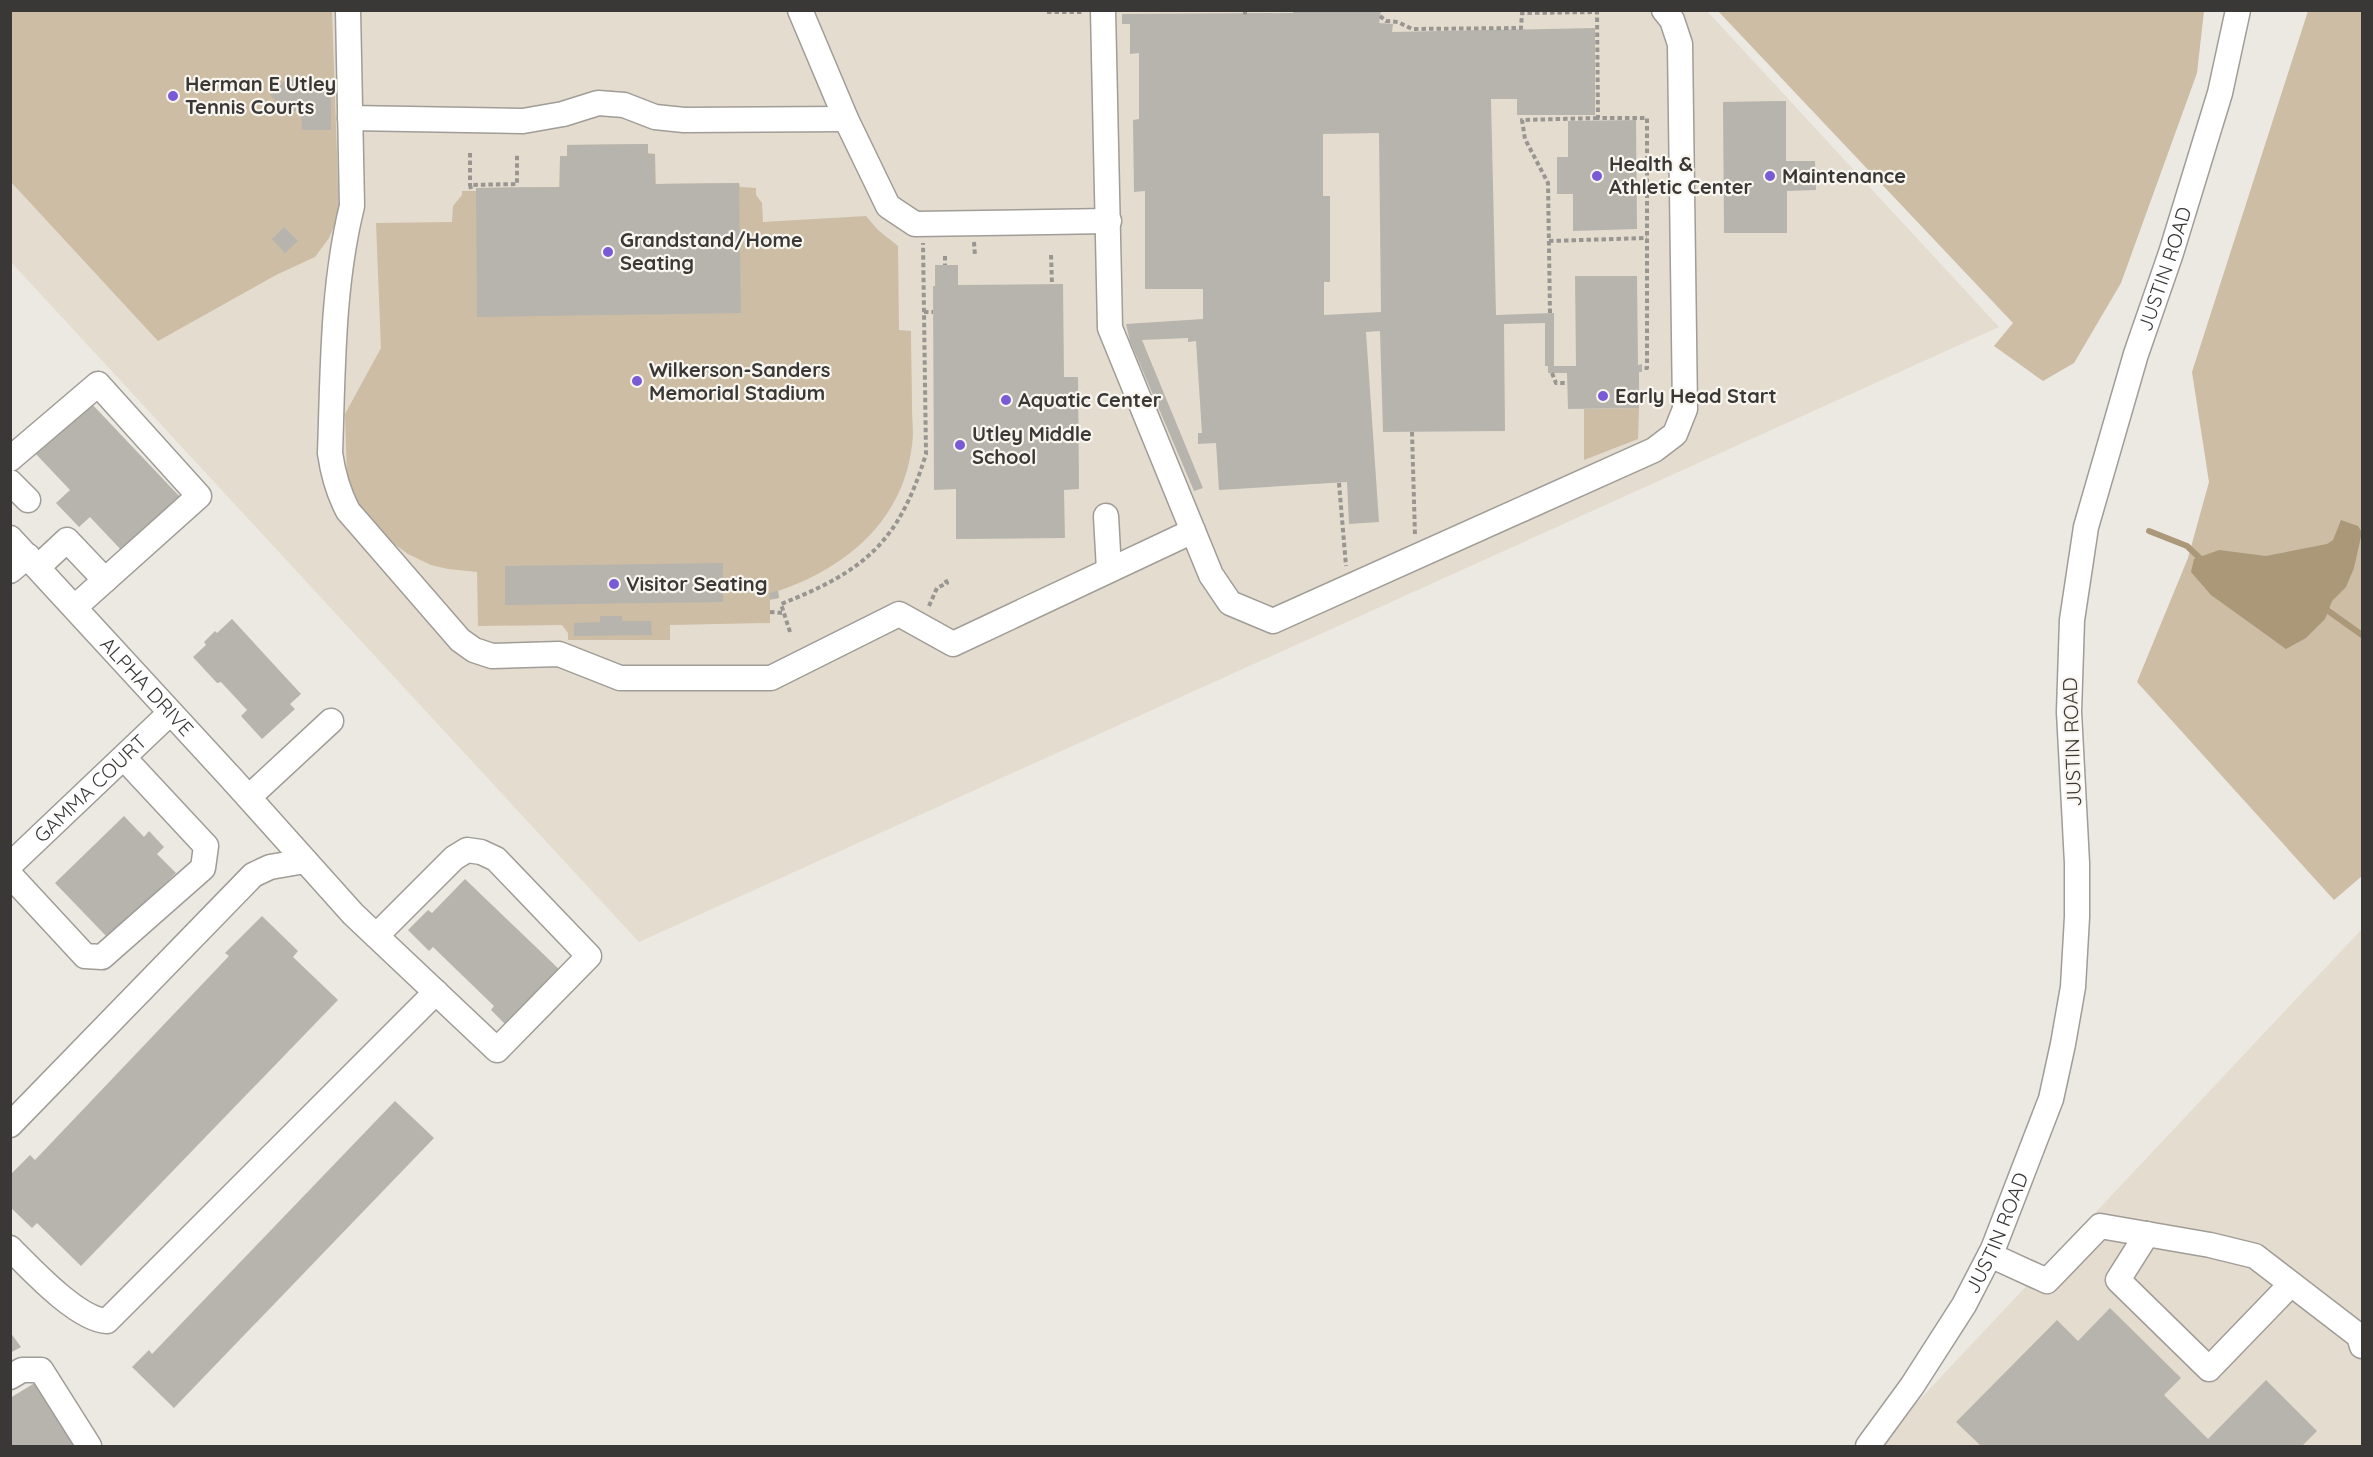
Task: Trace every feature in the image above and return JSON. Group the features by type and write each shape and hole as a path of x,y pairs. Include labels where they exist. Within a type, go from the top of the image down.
{"street":[{"path":"348,10 352,206 345,233 338,282 330,453 333,470 338,492 348,512 460,640 474,650 492,656 559,654 620,678 771,678 899,614 953,644 1192,531"},
{"path":"800,10 846,119 888,206 915,224 1108,221"},
{"path":"810,34 817,10"},
{"path":"1093,11 1108,221 1110,328 1211,575 1230,603 1274,621 1654,450 1675,434 1685,409 1680,44 1672,20 1664,10"},
{"name":"JUSTIN ROAD","path":"1868,1446 1912,1386 1964,1305 1990,1255 2051,1098 2073,987 2077,863 2068,712 2072,620 2086,527 2136,354 2171,252 2220,93 2238,10"},
{"path":"350,118 523,121 563,114 598,103 624,105 655,117 684,120 846,119"},
{"path":"10,459 98,384 199,496 75,607"},
{"path":"10,482 28,500"},
{"path":"1106,516 1109,570"},
{"name":"ALPHA DRIVE","path":"10,538 25,565 75,607 249,797 352,914 497,1050 588,956 496,859 481,852 467,850 454,858 376,936"},
{"path":"25,565 67,540 105,580"},
{"name":"GAMMA COURT","path":"10,865 170,713"},
{"path":"249,797 331,721"},
{"path":"10,875 85,956 102,957 203,868 206,846 124,758"},
{"path":"10,1125 253,875 270,867 305,861"},
{"path":"10,1248 52,1289 96,1320 107,1321 436,992"},
{"path":"1990,1255 2047,1281 2100,1226 2210,1245 2254,1256 2361,1338"},
{"path":"2147,1234 2118,1280 2209,1369 2291,1284"},
{"path":"16,1374 41,1370 89,1446"}],"path":[{"path":"1047,12 1093,11"},
{"path":"1380,16 1386,21 1398,22 1412,29 1521,28 1522,13 1598,12 1598,118"},
{"path":"1550,314 1548,183 1525,140 1522,120 1647,118 1647,368 1642,368"},
{"path":"470,153 470,187 517,184 517,154"},
{"path":"790,632 781,604 822,588 848,573 877,549 899,520 916,488 926,454 923,224"},
{"path":"1549,241 1648,238"},
{"path":"1051,255 1052,284"},
{"path":"945,256 945,265"},
{"path":"924,312 933,312"},
{"path":"1552,373 1556,383 1567,383"},
{"path":"926,423 934,423"},
{"path":"1412,432 1415,542"},
{"path":"1339,483 1346,569"},
{"path":"919,625 937,588 947,583 945,579"},
{"path":"770,612 783,612"}],"shaded area":[{"name":"Utley Middle School","path":"1706,10 1999,327 639,942 11,262 11,11"},
{"name":"Herman E Utley Tennis Courts","path":"11,11 332,11 339,215 329,238 315,257 276,275 158,341 11,182"},
{"path":"1718,11 2204,11 2197,73 2121,283 2074,363 2043,381 1994,346 2013,323"},
{"path":"2308,11 2362,11 2362,876 2334,900 2137,682 2188,558 2209,482 2192,372"},
{"name":"Wilkerson-Sanders Memorial Stadium","path":"648,144 648,153 655,154 656,184 739,183 740,187 756,188 756,195 762,203 763,222 866,216 878,230 898,246 899,330 911,331 913,436 906,472 897,497 884,519 867,538 848,555 826,569 778,591 779,598 770,600 770,623 670,625 670,640 568,640 568,633 562,625 478,626 477,572 431,565 408,554 390,541 361,510 352,495 347,480 345,414 381,348 376,223 452,222 453,206 462,195 462,191 476,191 476,188 559,187 560,156 567,156 567,145"},
{"path":"1639,408 1638,439 1584,460 1584,409"},
{"path":"2341,520 2358,526 2362,532 2354,568 2346,587 2332,601 2325,619 2306,638 2286,649 2211,595 2191,572 2194,559 2219,550 2266,556 2327,544 2333,540"},
{"path":"2362,929 2362,1446 1876,1446"}],"building":[{"path":"1293,10 1381,10 1379,23 1393,24 1392,32 1595,28 1595,115 1517,115 1517,99 1491,99 1496,315 1554,313 1554,366 1576,366 1575,276 1637,276 1638,365 1642,364 1642,372 1639,372 1639,408 1568,409 1567,373 1548,373 1548,366 1545,366 1545,323 1504,324 1505,431 1383,432 1380,331 1366,332 1379,522 1349,524 1347,482 1219,490 1216,443 1198,444 1198,433 1202,433 1196,341 1188,342 1188,338 1142,340 1203,488 1194,491 1130,341 1126,324 1203,319 1203,289 1145,289 1145,191 1134,192 1133,120 1139,119 1139,53 1130,54 1130,24 1122,24 1122,14 1293,13","holes":["1379,133 1381,312 1324,315 1324,282 1330,282 1330,196 1323,196 1323,134"]},
{"path":"286,79 331,81 331,130 302,130 301,111 286,111 270,95"},
{"name":"Maintenance","path":"1786,101 1786,161 1815,161 1816,190 1787,191 1787,233 1724,233 1723,102"},
{"name":"Health & Athletic Center","path":"1636,120 1637,229 1573,231 1573,194 1557,194 1557,157 1568,157 1568,121"},
{"name":"Grandstand/Home Seating","path":"648,144 648,154 655,154 655,184 739,183 741,313 477,317 476,188 560,187 560,156 567,156 567,145"},
{"path":"284,227 298,241 285,253 272,239"},
{"name":"Aquatic Center","path":"935,265 958,265 958,285 1063,284 1064,377 1078,377 1079,489 1064,490 1065,538 956,539 956,489 934,490 933,286 935,286"},
{"path":"89,401 182,499 124,553 90,517 79,527 56,503 70,490 34,452"},
{"name":"Visitor Seating","path":"723,563 723,602 505,605 505,566"},
{"path":"778,591 779,598 770,599 769,593"},
{"path":"600,616 622,616 622,621 651,621 652,635 574,636 574,623 600,622"},
{"path":"232,619 301,694 290,704 295,709 262,739 241,716 247,710 193,657 206,645 204,642 215,631 217,633"},
{"path":"124,816 144,837 149,831 164,847 157,854 176,873 108,938 55,883"},
{"path":"465,879 562,972 508,1027 491,1010 494,1006 433,947 429,951 408,930 428,910 432,913"},
{"path":"262,916 298,951 293,957 338,1000 81,1266 37,1223 32,1228 10,1207 10,1175 30,1155 35,1160 229,956 225,953"},
{"path":"395,1101 434,1138 174,1408 132,1367 149,1350 152,1354"},
{"path":"2110,1308 2181,1378 2164,1395 2208,1439 2266,1380 2317,1431 2302,1446 1981,1446 1956,1422 2057,1320 2078,1341"},
{"path":"10,1332 21,1347 10,1353"},
{"path":"38,1381 80,1446 10,1446 10,1398"}],"waterway":[{"path":"2149,531 2187,546 2205,563"},
{"path":"2321,609 2327,610 2362,635"}],"place":[{"name":"Herman E Utley Tennis Courts","path":"173,96"},
{"name":"Health & Athletic Center","path":"1597,176"},
{"name":"Maintenance","path":"1770,176"},
{"name":"Grandstand/Home Seating","path":"608,252"},
{"name":"Wilkerson-Sanders Memorial Stadium","path":"637,381"},
{"name":"Early Head Start","path":"1603,396"},
{"name":"Aquatic Center","path":"1006,400"},
{"name":"Utley Middle School","path":"960,445"},
{"name":"Visitor Seating","path":"614,584"}]}
